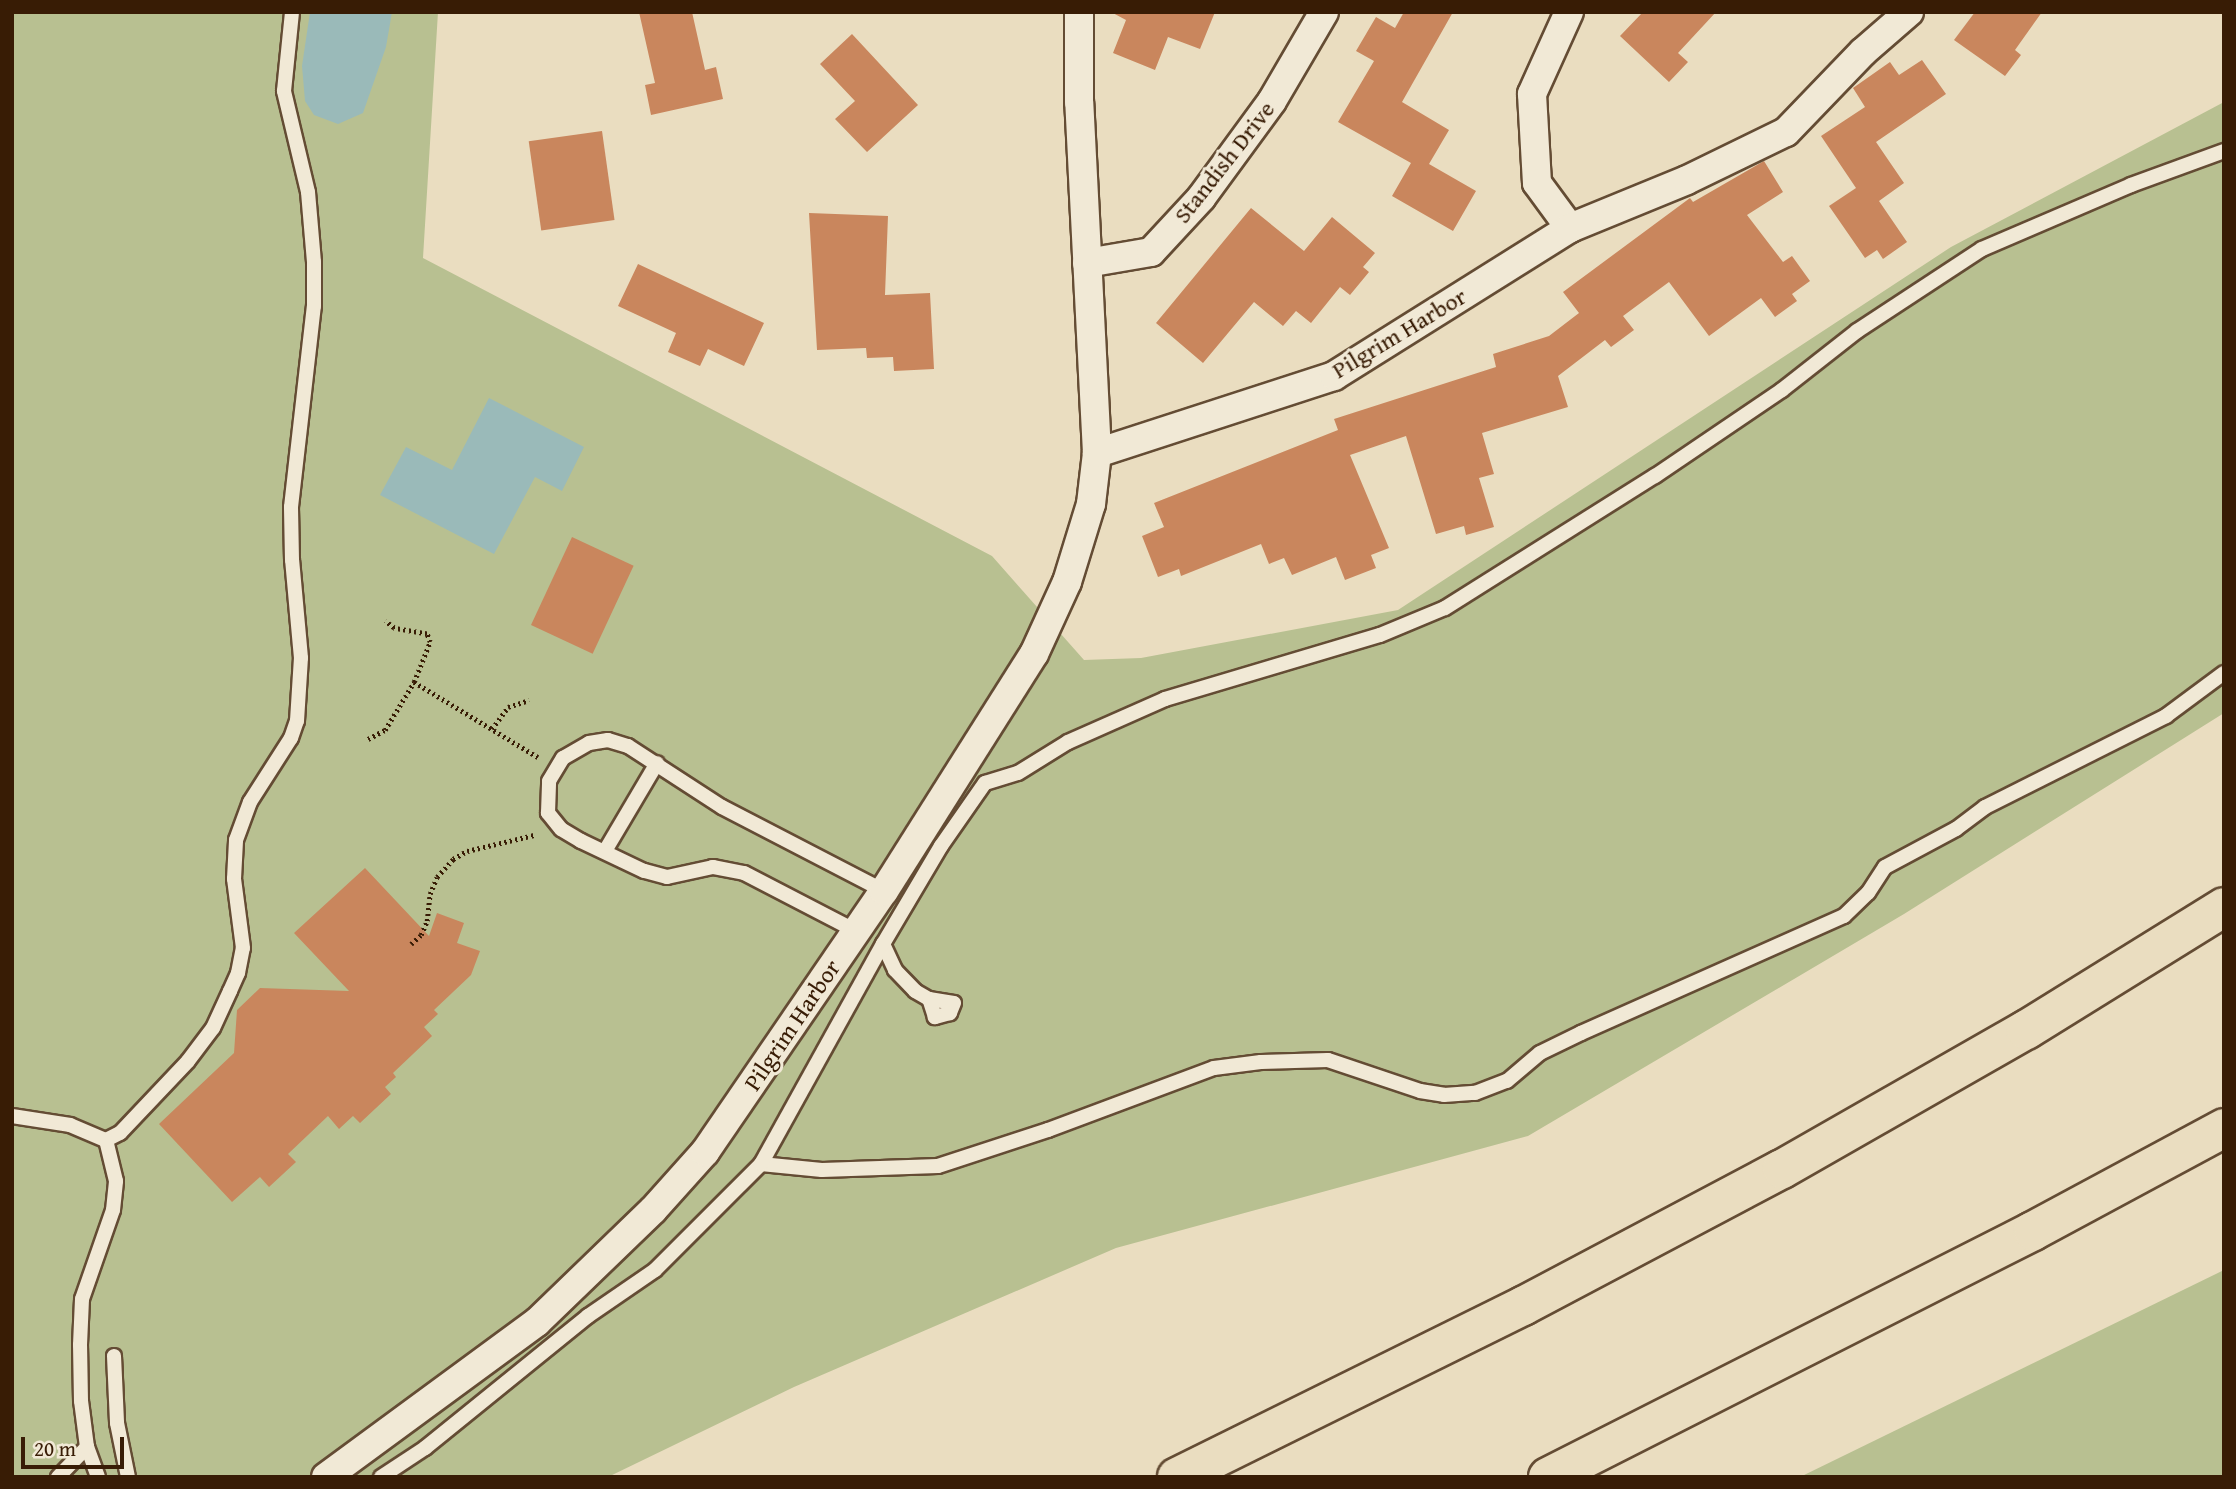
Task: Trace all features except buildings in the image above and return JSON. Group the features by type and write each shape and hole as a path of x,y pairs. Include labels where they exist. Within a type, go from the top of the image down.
{"highway":[{"path":"1177,1477 1523,1306 1782,1169 2026,1030 2224,907"},
{"path":"1548,1477 2022,1237 2224,1128"}],"street":[{"name":"Pilgrim Harbor","path":"327,1477 537,1322 653,1210 705,1152 884,891 1034,654 1067,582 1087,517 1097,453 1079,102 1079,12"},
{"name":"Standish Drive","path":"1087,263 1151,252 1201,198 1264,112 1324,12"},
{"path":"1569,12 1532,94 1537,183 1570,228"},
{"name":"Pilgrim Harbor","path":"1097,453 1334,376 1570,228 1687,180 1786,132 1863,52 1909,12"}],"lane":[{"path":"12,1116 70,1125 106,1140 120,1133 187,1061 213,1028 238,973 243,948 234,880 236,840 250,802 291,738 297,721 301,657 292,560 291,507 314,306 314,262 308,192 284,91 292,12"},
{"path":"381,1477 425,1448 588,1316 655,1270 761,1164 781,1133 883,944 941,846 985,783 1018,773 1068,742 1165,699 1380,635 1446,608 1507,572 1654,476 1782,390 1857,331 1982,248 2120,190 2224,151"},
{"path":"761,1164 822,1170 938,1166 1048,1130 1214,1068 1261,1062 1328,1059 1420,1091 1444,1095 1475,1093 1507,1081 1540,1053 1581,1033 1844,916 1868,893 1885,867 1956,829 1985,807 2166,716 2224,673"},
{"path":"856,931 744,873 713,867 667,877 644,871 581,841 557,824 548,813 546,797 549,781 563,758 597,740 628,746 722,807 884,891"},
{"path":"605,851 657,763"},
{"path":"883,944 902,981 929,999"},
{"path":"98,1477 87,1447 81,1401 82,1299 113,1210 116,1181 106,1140"},
{"path":"114,1356 117,1423 128,1477"},
{"path":"58,1477 87,1447"}],"path":[{"path":"368,739 385,730 414,682 430,642 427,634 394,628 385,621"},
{"path":"414,682 557,768"},
{"path":"492,729 508,707 529,700"},
{"path":"411,944 421,935 427,921 430,894 437,877 453,859 467,851 534,835 557,824"}],"green space":[{"path":"12,12 438,12 423,258 992,556 1084,660 1141,658 1398,610 1951,247 2224,102 2224,713 1904,914 1528,1136 1116,1248 794,1387 608,1477 12,1477"},
{"path":"2224,1270 2224,1477 1800,1477"}],"water":[{"path":"310,12 392,12 386,47 363,113 338,124 314,115 305,101 302,66"},
{"path":"489,398 584,447 562,491 535,477 494,554 380,495 406,447 452,470"}]}
